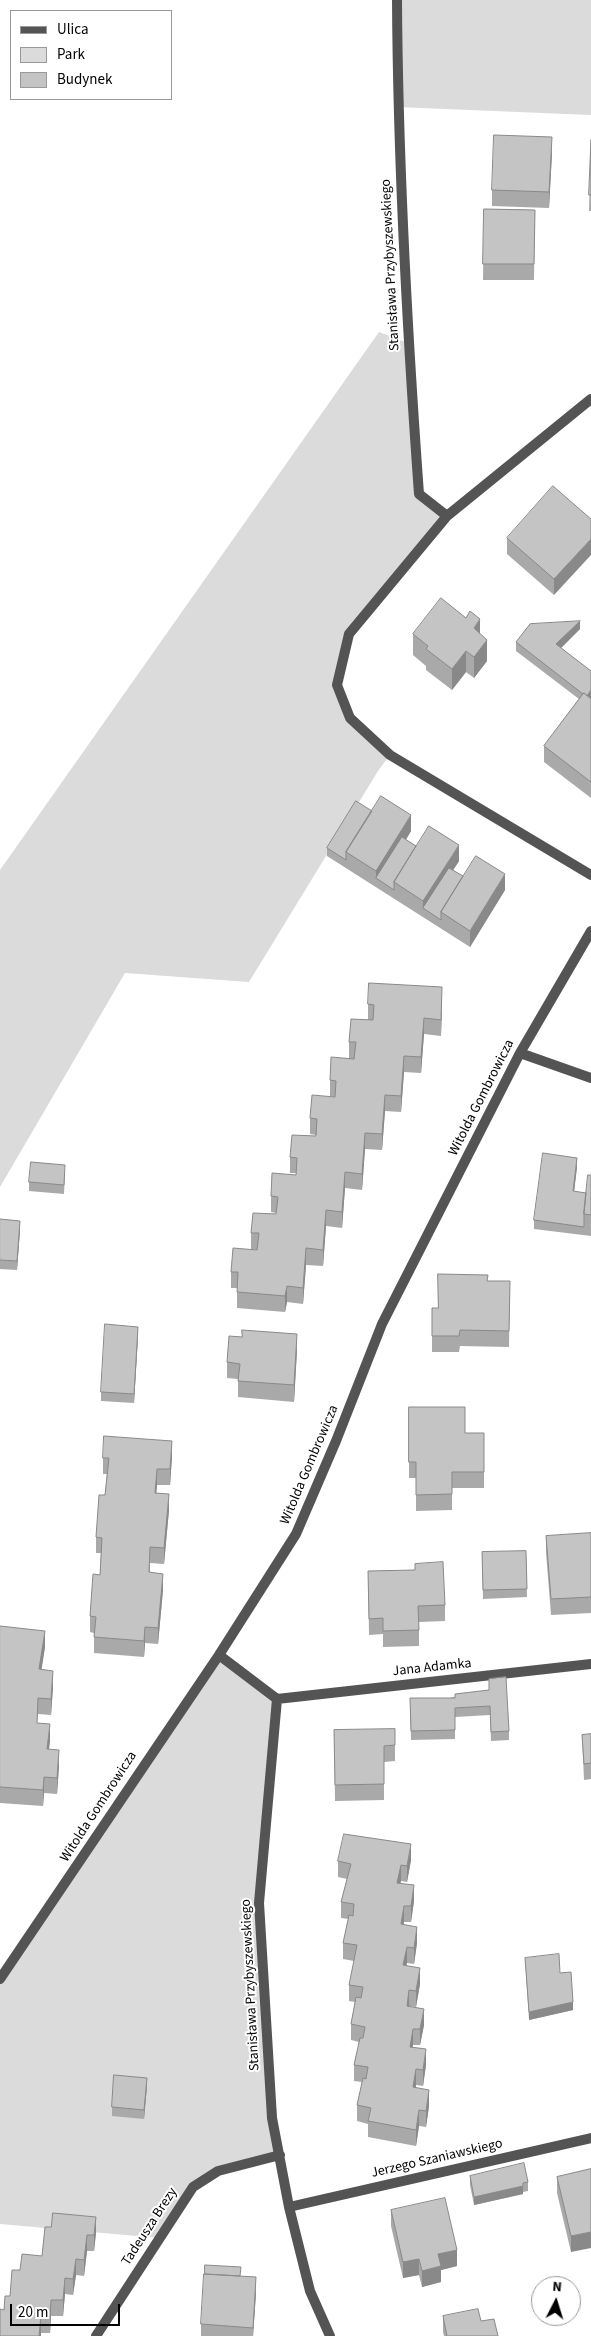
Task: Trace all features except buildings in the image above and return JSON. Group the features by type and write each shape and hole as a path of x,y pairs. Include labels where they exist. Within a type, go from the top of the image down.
{"street":[{"name":"Stanisława Przybyszewskiego","path":"397,0 397,107 407,333 419,494 447,516"},
{"path":"591,399 447,516 349,634 337,685 350,718 390,755 591,875"},
{"name":"Witolda Gombrowicza","path":"0,1979 219,1654 296,1534 336,1441 382,1324 520,1053 591,931"},
{"path":"520,1053 591,1078"},
{"path":"219,1654 277,1699"},
{"name":"Jana Adamka","path":"277,1699 591,1664"},
{"name":"Stanisława Przybyszewskiego","path":"277,1699 259,1903 272,2118 289,2207 310,2291 330,2336"},
{"name":"Jerzego Szaniawskiego","path":"289,2207 591,2138"},
{"name":"Tadeusza Brezy","path":"96,2336 193,2187 218,2171 280,2155"}],"green space":[{"path":"397,0 591,0 591,115 397,107"},
{"path":"379,332 408,343 419,494 447,516 349,634 337,685 350,718 390,755 378,771 249,982 125,973 0,1187 0,870"},
{"path":"219,1655 277,1699 259,1903 280,2155 218,2171 193,2187 160,2238 0,2224 0,1979"}]}
